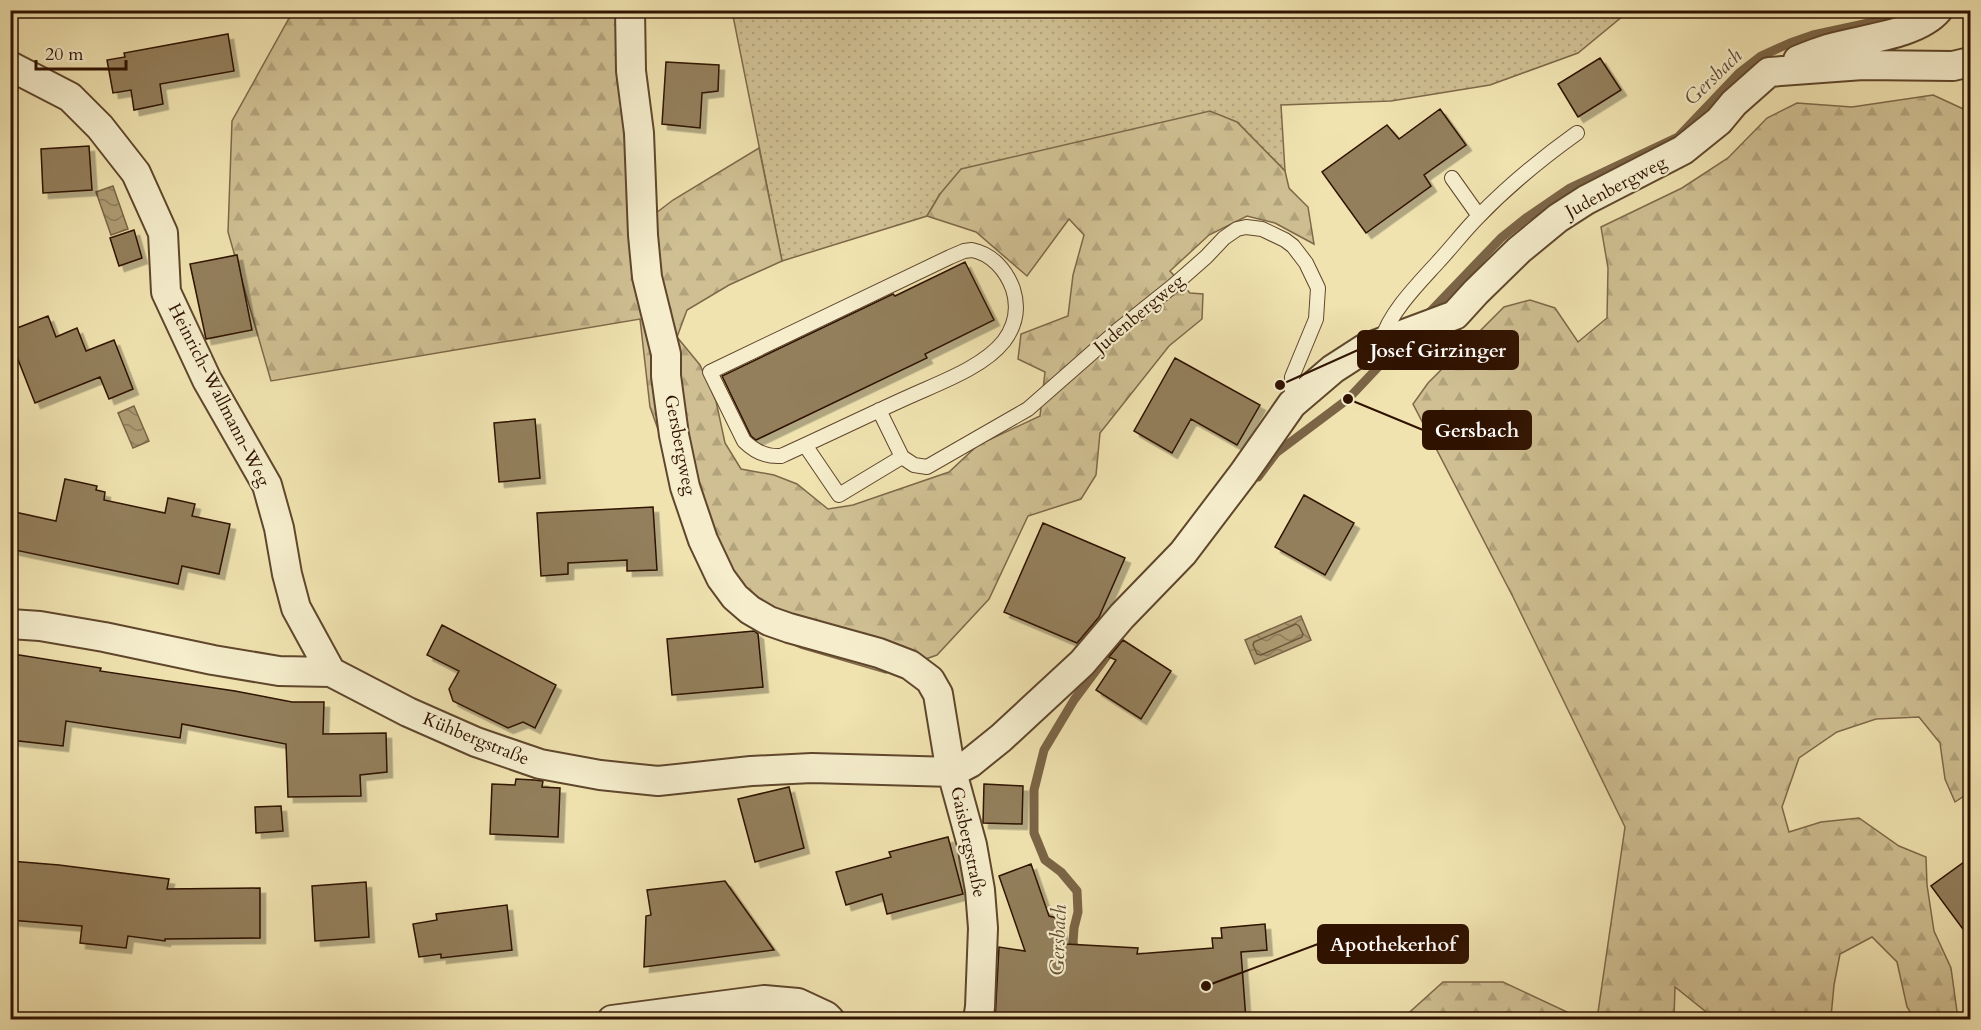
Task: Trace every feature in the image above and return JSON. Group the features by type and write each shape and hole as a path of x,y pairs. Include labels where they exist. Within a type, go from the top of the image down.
{"street":[{"name":"Gersbergweg","path":"630,10 631,71 639,133 641,204 647,277 666,354 666,376 674,435 685,487 703,540 721,578 735,597 750,610 769,621 789,628 879,653 910,665 930,680 938,694 949,761 953,772"},
{"path":"1769,72 1826,49 1912,28 1931,18 1938,10"},
{"path":"1769,72 1863,65 1953,66 1971,62"},
{"name":"Heinrich-Wallmann-Weg","path":"10,66 70,97 100,128 136,173 163,233 166,292 207,380 267,485 279,528 296,608 331,672"},
{"name":"Judenbergweg","path":"953,772 970,763 1000,738 1082,663 1122,616 1183,552 1243,474 1292,404 1333,369 1364,349 1455,315 1519,250 1569,210 1668,160 1699,139 1769,72"},
{"name":"Kühbergstraße","path":"10,624 40,626 104,637 279,671 331,672 408,712 476,742 540,764 600,775 658,781 751,771 812,768 953,772"},
{"name":"Gaisbergstraße","path":"953,772 972,845 980,891 983,928 978,1020"},
{"path":"612,1020 764,1000 798,1003 830,1020"}],"lane":[{"path":"1385,342 1386,328 1422,279 1479,216 1546,155 1577,133"},
{"path":"1452,178 1479,216"},
{"name":"Judenbergweg","path":"902,457 914,465 927,467 1028,409 1118,330 1173,286 1231,232 1245,227 1269,231 1293,246 1306,263 1318,288 1316,319 1292,377 1292,404"},
{"path":"964,250 980,251 1002,269 1014,294 1017,312 1007,336 992,352 961,372 805,445 781,456 764,454 753,449 740,435 710,372 964,250"},
{"path":"805,445 839,495 902,457 879,410"}],"green space":[{"path":"293,11 625,11 652,216 673,200 759,148 782,261 729,285 687,310 677,337 700,365 716,401 725,443 741,469 774,475 797,484 828,509 853,505 949,472 978,445 1040,416 1045,372 1018,359 1021,334 1068,316 1073,275 1084,235 1069,219 1027,276 976,232 927,216 940,194 961,169 1210,111 1237,122 1285,171 1289,188 1308,207 1314,244 1275,223 1247,216 1209,235 1170,271 1190,293 1203,294 1202,319 1169,346 1100,433 1096,475 1081,499 1028,516 989,599 937,655 886,673 801,648 744,622 713,582 650,407 640,319 271,381 228,232 232,121"},
{"path":"732,11 1629,11 1578,53 1490,85 1391,101 1281,105 1285,171 1237,122 940,194 927,216 782,261"},
{"path":"1933,95 1970,112 1970,792 1955,802 1945,779 1940,743 1919,717 1876,719 1837,732 1799,758 1782,807 1789,832 1821,822 1859,818 1899,846 1926,857 1927,885 1934,931 1951,968 1958,1019 1915,1019 1907,1007 1897,962 1872,937 1840,954 1834,985 1831,1017 1833,1019 1715,1019 1675,987 1674,1019 1597,1019 1625,827 1513,597 1413,404 1428,383 1504,307 1530,300 1555,308 1578,342 1607,318 1608,268 1601,227 1682,188 1728,158 1767,118 1797,103 1852,107"},
{"path":"1443,982 1503,982 1582,1019 1402,1019"}],"water":[{"path":"113,186 128,229 111,235 96,192"},
{"path":"134,406 149,441 133,448 118,413"},
{"path":"1301,616 1311,640 1255,664 1245,640"}],"building":[{"path":"228,34 234,71 160,84 163,104 134,110 131,90 113,93 107,60 125,57 124,53"},
{"path":"1600,58 1621,90 1578,117 1558,84"},
{"path":"666,62 719,65 718,91 702,93 700,128 662,124"},
{"path":"1440,109 1466,145 1424,175 1431,186 1366,233 1322,172 1387,125 1399,139"},
{"path":"89,146 92,190 43,193 41,149"},
{"path":"134,230 142,258 119,266 110,238"},
{"path":"237,255 252,330 206,339 190,264"},
{"path":"965,262 994,320 925,354 927,358 756,440 751,436 722,376"},
{"path":"48,316 56,337 77,328 86,351 114,340 133,389 109,399 100,377 35,403 12,344 16,342 12,330"},
{"path":"1175,358 1260,405 1237,445 1191,419 1172,453 1134,431"},
{"path":"535,419 540,478 499,482 494,423"},
{"path":"65,479 97,486 96,490 105,492 104,500 165,513 168,498 195,504 192,516 230,524 219,574 182,566 178,584 10,549 10,511 56,521"},
{"path":"1304,495 1354,523 1325,575 1275,547"},
{"path":"653,507 657,570 627,571 627,560 568,563 568,574 541,576 537,513"},
{"path":"1043,523 1125,558 1099,617 1077,643 1004,612"},
{"path":"442,625 556,685 535,728 523,722 508,728 453,701 449,689 459,671 427,655"},
{"path":"754,631 758,634 763,687 672,695 667,639"},
{"path":"1123,640 1171,671 1141,719 1096,690 1116,660 1109,657"},
{"path":"13,654 101,668 100,671 292,702 324,702 323,734 386,733 387,772 360,775 361,796 288,797 286,744 182,724 180,738 66,721 63,746 10,740 10,671"},
{"path":"516,779 543,781 542,787 560,788 558,837 490,834 492,784 515,785"},
{"path":"984,784 1023,786 1022,824 983,823"},
{"path":"789,787 804,848 755,862 738,799"},
{"path":"281,806 283,831 256,833 255,807"},
{"path":"948,837 963,894 887,914 882,894 846,905 836,872 891,857 889,852"},
{"path":"1971,857 1971,940 1931,886"},
{"path":"10,861 169,879 167,889 260,888 260,938 165,939 165,941 128,936 126,948 80,943 82,926 10,920"},
{"path":"1031,864 1049,916 1057,918 1066,944 1138,948 1137,954 1213,948 1212,938 1222,938 1221,928 1265,924 1267,950 1241,952 1246,1020 995,1020 999,947 1025,951 999,876"},
{"path":"725,881 774,950 644,967 646,916 651,915 647,890"},
{"path":"366,882 369,937 315,941 312,886"},
{"path":"507,905 512,950 441,958 441,954 419,957 413,924 437,920 436,914"}],"waterway":[{"name":"Gersbach","path":"1426,316 1501,238 1526,218 1570,188 1678,137 1739,73 1761,56 1813,35 1878,21 1910,10"},
{"name":"Gersbach","path":"1258,477 1276,453 1348,399 1398,346"},
{"name":"Gersbach","path":"1077,954 1073,943 1078,912 1077,891 1061,872 1045,860 1034,833 1034,790 1044,750 1074,700 1115,645"}],"place":[{"name":"Josef Girzinger","path":"1280,385"},
{"name":"Gersbach","path":"1348,399"},
{"name":"Apothekerhof","path":"1206,986"}]}
